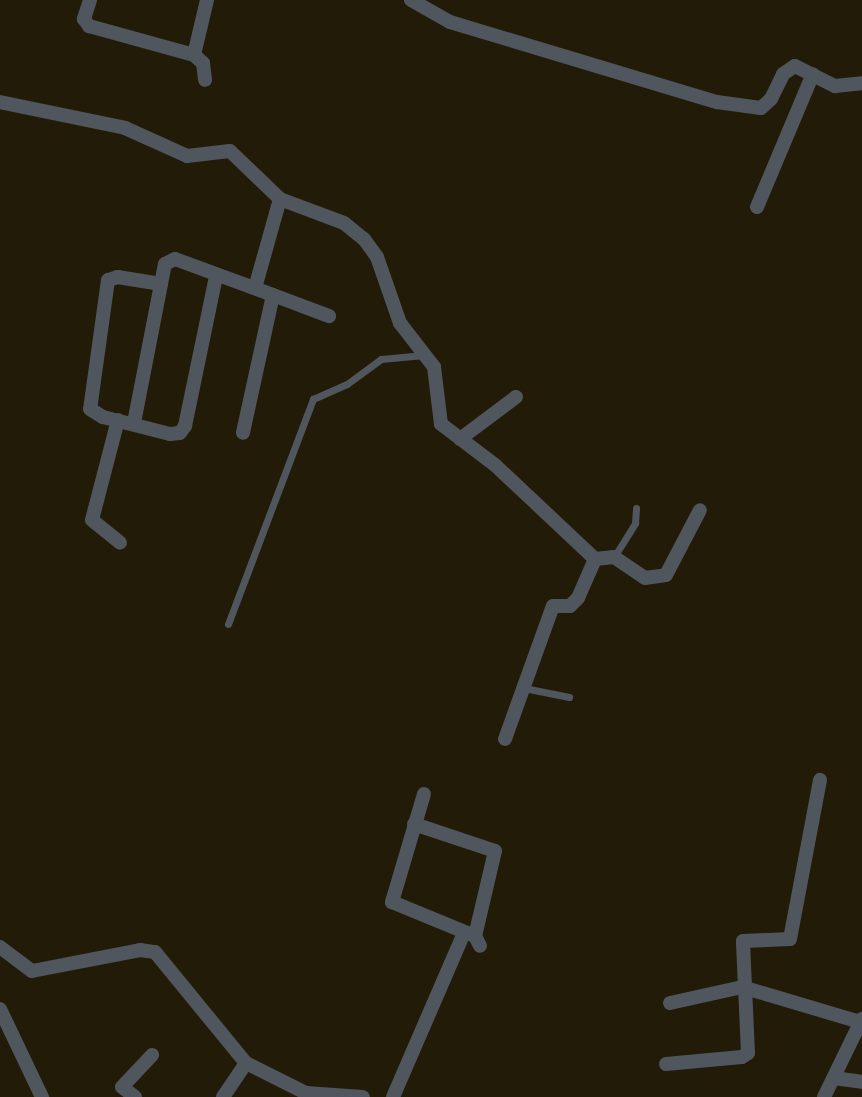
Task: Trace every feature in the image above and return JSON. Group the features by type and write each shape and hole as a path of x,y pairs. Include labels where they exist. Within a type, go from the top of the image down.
{"street":[{"path":"90,0 84,19 89,26 194,55 204,63 205,80"},
{"path":"194,55 207,0"},
{"path":"411,0 450,22 717,102 761,108 788,68 804,68 835,86 862,83"},
{"path":"757,207 813,74"},
{"path":"0,102 125,128 187,156 230,151 280,199 344,223 364,239 377,257 400,323 434,367 442,424 495,465 595,559 614,557 645,578 666,575 700,510"},
{"path":"255,289 280,199"},
{"path":"134,423 165,264 171,260 330,316"},
{"path":"161,284 118,277 108,280 90,409 170,435 180,433 185,426 216,276"},
{"path":"243,433 273,295"},
{"path":"460,439 516,397"},
{"path":"118,420 92,520 120,543"},
{"path":"505,738 553,606 570,606 578,598 595,559"},
{"path":"666,1063 742,1057 748,1052 743,987 744,939 790,939 820,780"},
{"path":"424,794 392,902 473,938"},
{"path":"393,1097 473,938 495,851 414,824"},
{"path":"0,947 32,971 140,950 155,952 246,1063 306,1093 363,1097"},
{"path":"670,1003 743,987 861,1021 824,1097"},
{"path":"0,1009 42,1097"},
{"path":"135,1097 122,1087 152,1055"},
{"path":"223,1097 246,1063"},
{"path":"834,1078 862,1082"}],"lane":[{"path":"228,624 313,399 347,384 381,359 425,355"},
{"path":"614,557 635,523 636,508"},
{"path":"524,688 569,697"}]}
